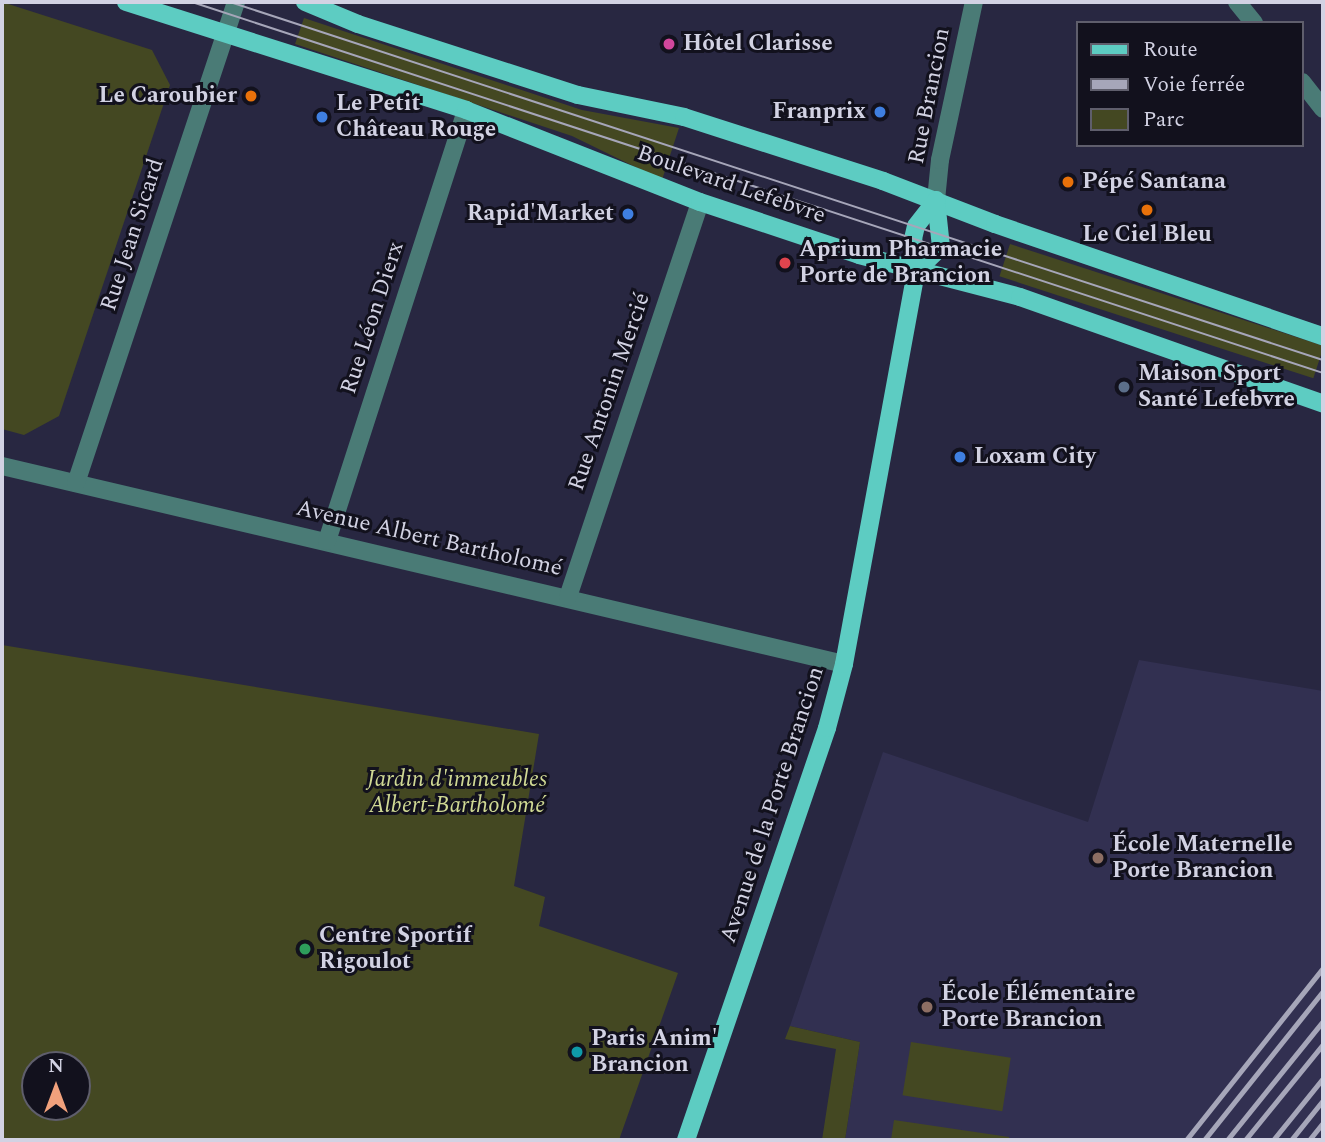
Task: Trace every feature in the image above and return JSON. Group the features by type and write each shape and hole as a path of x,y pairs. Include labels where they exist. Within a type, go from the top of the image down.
{"main road":[{"name":"Boulevard Lefebvre","path":"127,2 225,36 466,110 700,202 916,271 1020,297 1323,404"},
{"name":"Boulevard Lefebvre","path":"305,2 358,24 565,90 684,117 936,200 1323,336"},
{"name":"Avenue de la Porte Brancion","path":"686,1140 797,822 844,664 916,271 916,226 936,200"},
{"path":"916,271 941,247 936,200"}],"street":[{"name":"Rue Jean Sicard","path":"76,483 236,2"},
{"name":"Rue Brancion","path":"936,200 940,160 974,2"},
{"path":"1242,3 1253,21"},
{"path":"1304,84 1323,108"},
{"name":"Rue Léon Dierx","path":"327,541 466,110"},
{"name":"Rue Antonin Mercié","path":"568,597 700,202"},
{"name":"Avenue Albert Bartholomé","path":"2,466 844,664"}],"shaded area":[{"path":"1139,660 1323,691 1323,1140 845,1140 860,1042 790,1026 883,752 1088,822"}],"green space":[{"path":"2,2 152,50 170,85 59,416 24,435 2,429"},
{"path":"304,18 582,110 679,128 662,180 572,136 295,44"},
{"path":"1010,244 1323,346 1313,378 999,276"},
{"name":"Centre Sportif Rigoulot","path":"2,645 539,734 514,886 545,897 539,926 678,973 619,1140 2,1140"},
{"path":"790,1026 860,1042 845,1140 822,1140 836,1049 785,1039"},
{"path":"911,1042 1011,1058 1002,1111 903,1095"},
{"path":"894,1120 1009,1137 1009,1140 891,1140"}],"tram line":[{"path":"192,2 1323,373"},
{"path":"230,2 1323,360"}],"railway":[{"path":"1186,1140 1323,968"},
{"path":"1204,1140 1323,991"},
{"path":"1227,1140 1323,1021"},
{"path":"1245,1140 1323,1044"},
{"path":"1273,1140 1323,1078"},
{"path":"1291,1140 1323,1100"},
{"path":"1309,1140 1323,1123"}],"place":[{"name":"Hôtel Clarisse","path":"669,44"},
{"name":"Le Caroubier","path":"251,96"},
{"name":"Franprix","path":"880,112"},
{"name":"Le Petit Château Rouge","path":"322,117"},
{"name":"Pépé Santana","path":"1068,182"},
{"name":"Le Ciel Bleu","path":"1147,210"},
{"name":"Rapid'Market","path":"628,214"},
{"name":"Aprium Pharmacie Porte de Brancion","path":"785,263"},
{"name":"Maison Sport Santé Lefebvre","path":"1124,387"},
{"name":"Loxam City","path":"960,457"},
{"name":"École Maternelle Porte Brancion","path":"1098,858"},
{"name":"Centre Sportif Rigoulot","path":"305,949"},
{"name":"École Élémentaire Porte Brancion","path":"927,1007"},
{"name":"Paris Anim' Brancion","path":"577,1052"}],"park label":[{"name":"Jardin d'immeubles Albert-Bartholomé","path":"457,793"}]}
